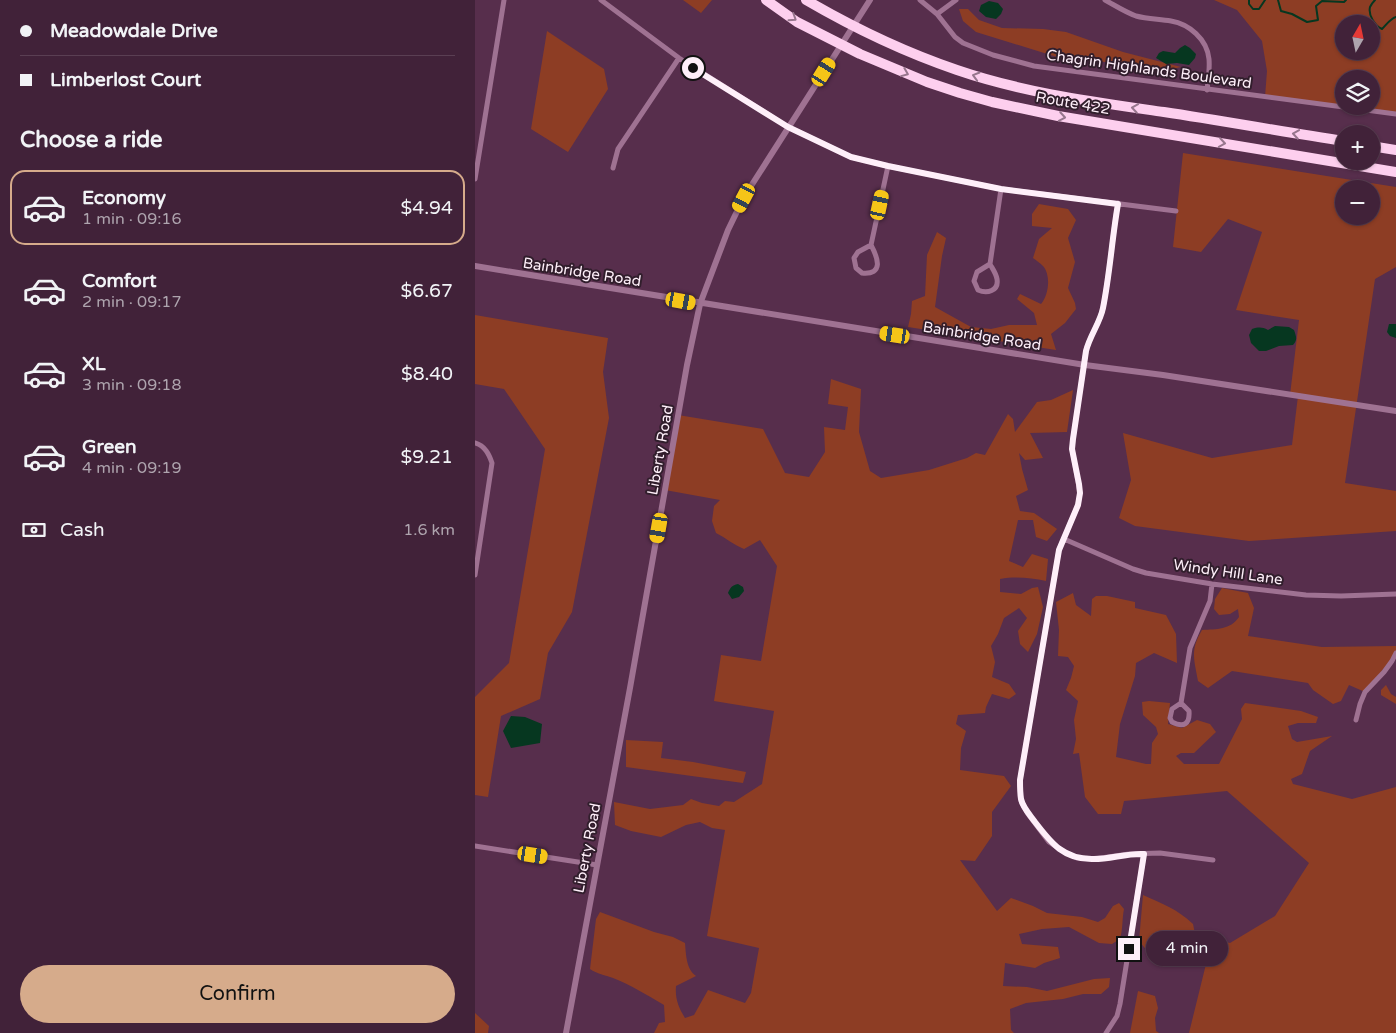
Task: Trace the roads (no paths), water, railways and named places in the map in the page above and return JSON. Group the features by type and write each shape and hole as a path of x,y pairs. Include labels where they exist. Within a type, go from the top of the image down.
{"highway":[{"name":"Route 422","path":"766,0 797,22 860,54 927,82 960,93 1068,118 1396,172"},
{"name":"Route 422","path":"806,0 873,36 910,53 957,70 1007,84 1108,104 1335,141"},
{"path":"1380,147 1396,150"}],"street":[{"path":"475,178 504,0"},
{"path":"601,0 679,58 788,127 851,157 1001,189 1176,211"},
{"name":"Liberty Road","path":"566,1033 700,304 737,211 788,127 870,0"},
{"name":"Chagrin Highlands Boulevard","path":"920,0 937,14 955,37 963,43 1009,60 1034,66 1396,114"},
{"path":"937,14 956,0"},
{"path":"1105,0 1138,16 1173,21 1185,25 1197,34 1205,46 1209,57 1207,90"},
{"path":"613,168 618,149 679,58"},
{"path":"871,245 858,252 855,258 856,268 861,273 870,273 877,266 877,257 871,245 888,166"},
{"path":"989,264 977,272 973,281 978,290 987,293 992,291 997,284 996,275 989,264 1001,189"},
{"path":"1118,204 1103,308 1097,327 1089,340 1072,449 1080,493 1078,505 1059,550 1020,780 1021,801 1028,814 1049,842 1077,858 1094,859 1129,854 1168,854 1213,860"},
{"name":"Bainbridge Road","path":"475,266 1085,366 1163,375 1396,411"},
{"path":"475,442 488,452 492,463 475,575"},
{"name":"Windy Hill Lane","path":"1064,539 1146,573 1212,584 1314,595 1396,594"},
{"path":"1181,703 1189,711 1189,720 1181,725 1172,722 1170,718 1171,709 1181,703 1190,648 1210,602 1212,584"},
{"path":"1356,720 1365,692 1384,672 1396,653"},
{"path":"475,846 597,865"},
{"path":"1106,1033 1117,1016 1120,1004 1144,854"}],"waterway":[{"path":"1249,0 1249,4 1253,9 1259,9 1265,0"},
{"path":"1278,0 1281,11 1292,14 1307,22 1318,20 1316,6 1322,1 1344,2 1346,0"},
{"path":"1375,0 1370,7 1370,13 1379,28 1382,29 1390,20 1396,17"}]}
